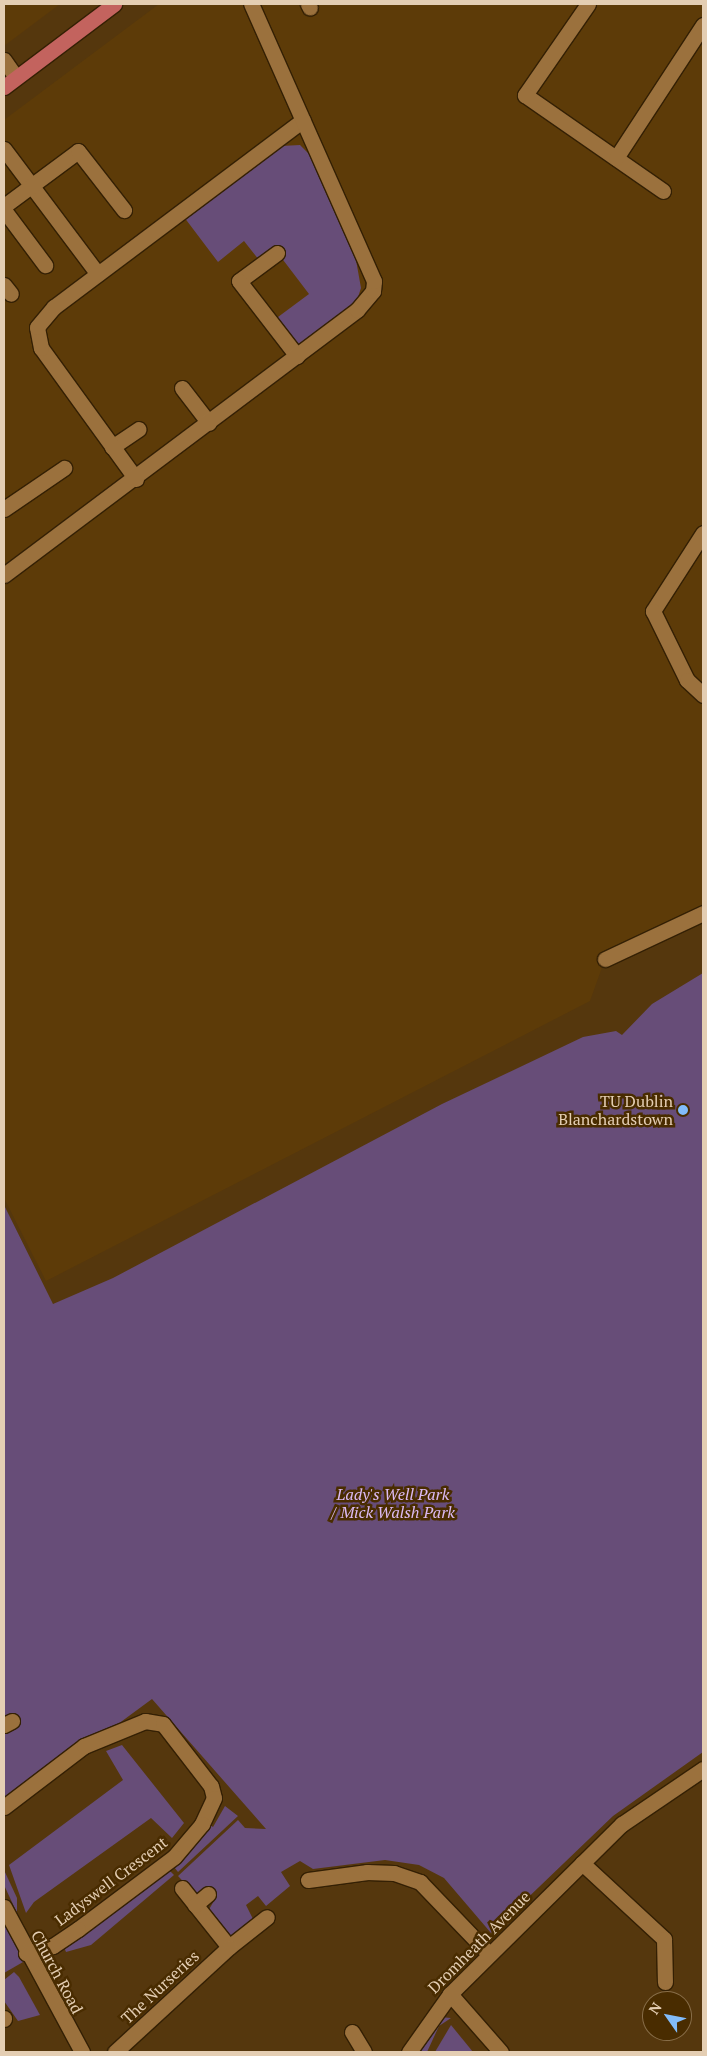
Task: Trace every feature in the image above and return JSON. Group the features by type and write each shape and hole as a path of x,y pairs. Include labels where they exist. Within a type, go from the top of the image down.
{"main road":[{"path":"4,87 114,4"}],"street":[{"path":"4,575 136,479 357,310 373,291 374,281 251,4"},
{"path":"588,4 525,95 663,190"},
{"path":"616,158 703,25"},
{"path":"4,60 16,77"},
{"path":"136,479 36,338 43,318 98,274 302,120"},
{"path":"4,149 98,274"},
{"path":"46,265 4,208 78,151 124,210"},
{"path":"277,253 239,282 296,356"},
{"path":"182,388 209,423"},
{"path":"112,447 139,429"},
{"path":"4,509 64,468"},
{"path":"703,533 653,612 687,680 703,695"},
{"path":"605,959 703,913"},
{"name":"Ladyswell Crescent","path":"4,1807 84,1746 145,1721 163,1724 211,1786 214,1798 202,1824 174,1857 53,1946 26,1954"},
{"name":"Dromheath Avenue","path":"409,2052 450,1994 624,1822 703,1769"},
{"path":"582,1863 664,1939 665,1982"},
{"path":"308,1880 367,1872 394,1873 420,1882 489,1954"},
{"path":"182,1888 229,1947"},
{"path":"195,1905 208,1894"},
{"name":"Church Road","path":"4,1907 26,1954 82,2052"},
{"name":"The Nurseries","path":"115,2052 229,1947 267,1917"},
{"path":"450,1994 501,2052"},
{"path":"352,2032 364,2052"}],"shaded area":[{"path":"4,4 60,4 4,46"},
{"path":"159,4 703,4 703,913 605,959 590,1001 46,1281 4,1198 4,120"}],"green space":[{"path":"300,145 311,156 356,260 361,288 357,300 301,344 294,343 277,323 278,317 309,294 274,248 259,260 244,241 218,262 184,217 281,146"},
{"name":"Lady's Well Park / Mick Walsh Park","path":"703,973 703,1752 613,1816 491,1933 444,1878 419,1865 385,1860 313,1869 300,1861 281,1872 290,1886 266,1906 258,1896 246,1905 253,1919 232,1936 223,1933 207,1913 215,1899 206,1890 195,1894 178,1876 238,1820 245,1828 266,1829 152,1699 4,1808 4,1205 53,1304 113,1278 442,1104 583,1037 616,1031 622,1035 652,1004"},
{"path":"122,1745 184,1823 172,1838 151,1818 34,1902 26,1913 9,1865 123,1780 106,1751"},
{"path":"225,1806 238,1816 178,1872 174,1867 210,1825 213,1827"},
{"path":"4,1870 17,1898 17,1913 4,1885"},
{"path":"169,1870 174,1875 91,1945 66,1952 64,1947"},
{"path":"4,1898 30,1958 4,1973"},
{"path":"14,1972 19,1977 40,2015 18,2021 4,2001 4,1980"},
{"path":"440,2017 451,2018 439,2026 427,2052 418,2052"},
{"path":"451,2025 473,2052 435,2052"}],"place":[{"name":"TU Dublin Blanchardstown","path":"683,1110"}]}
